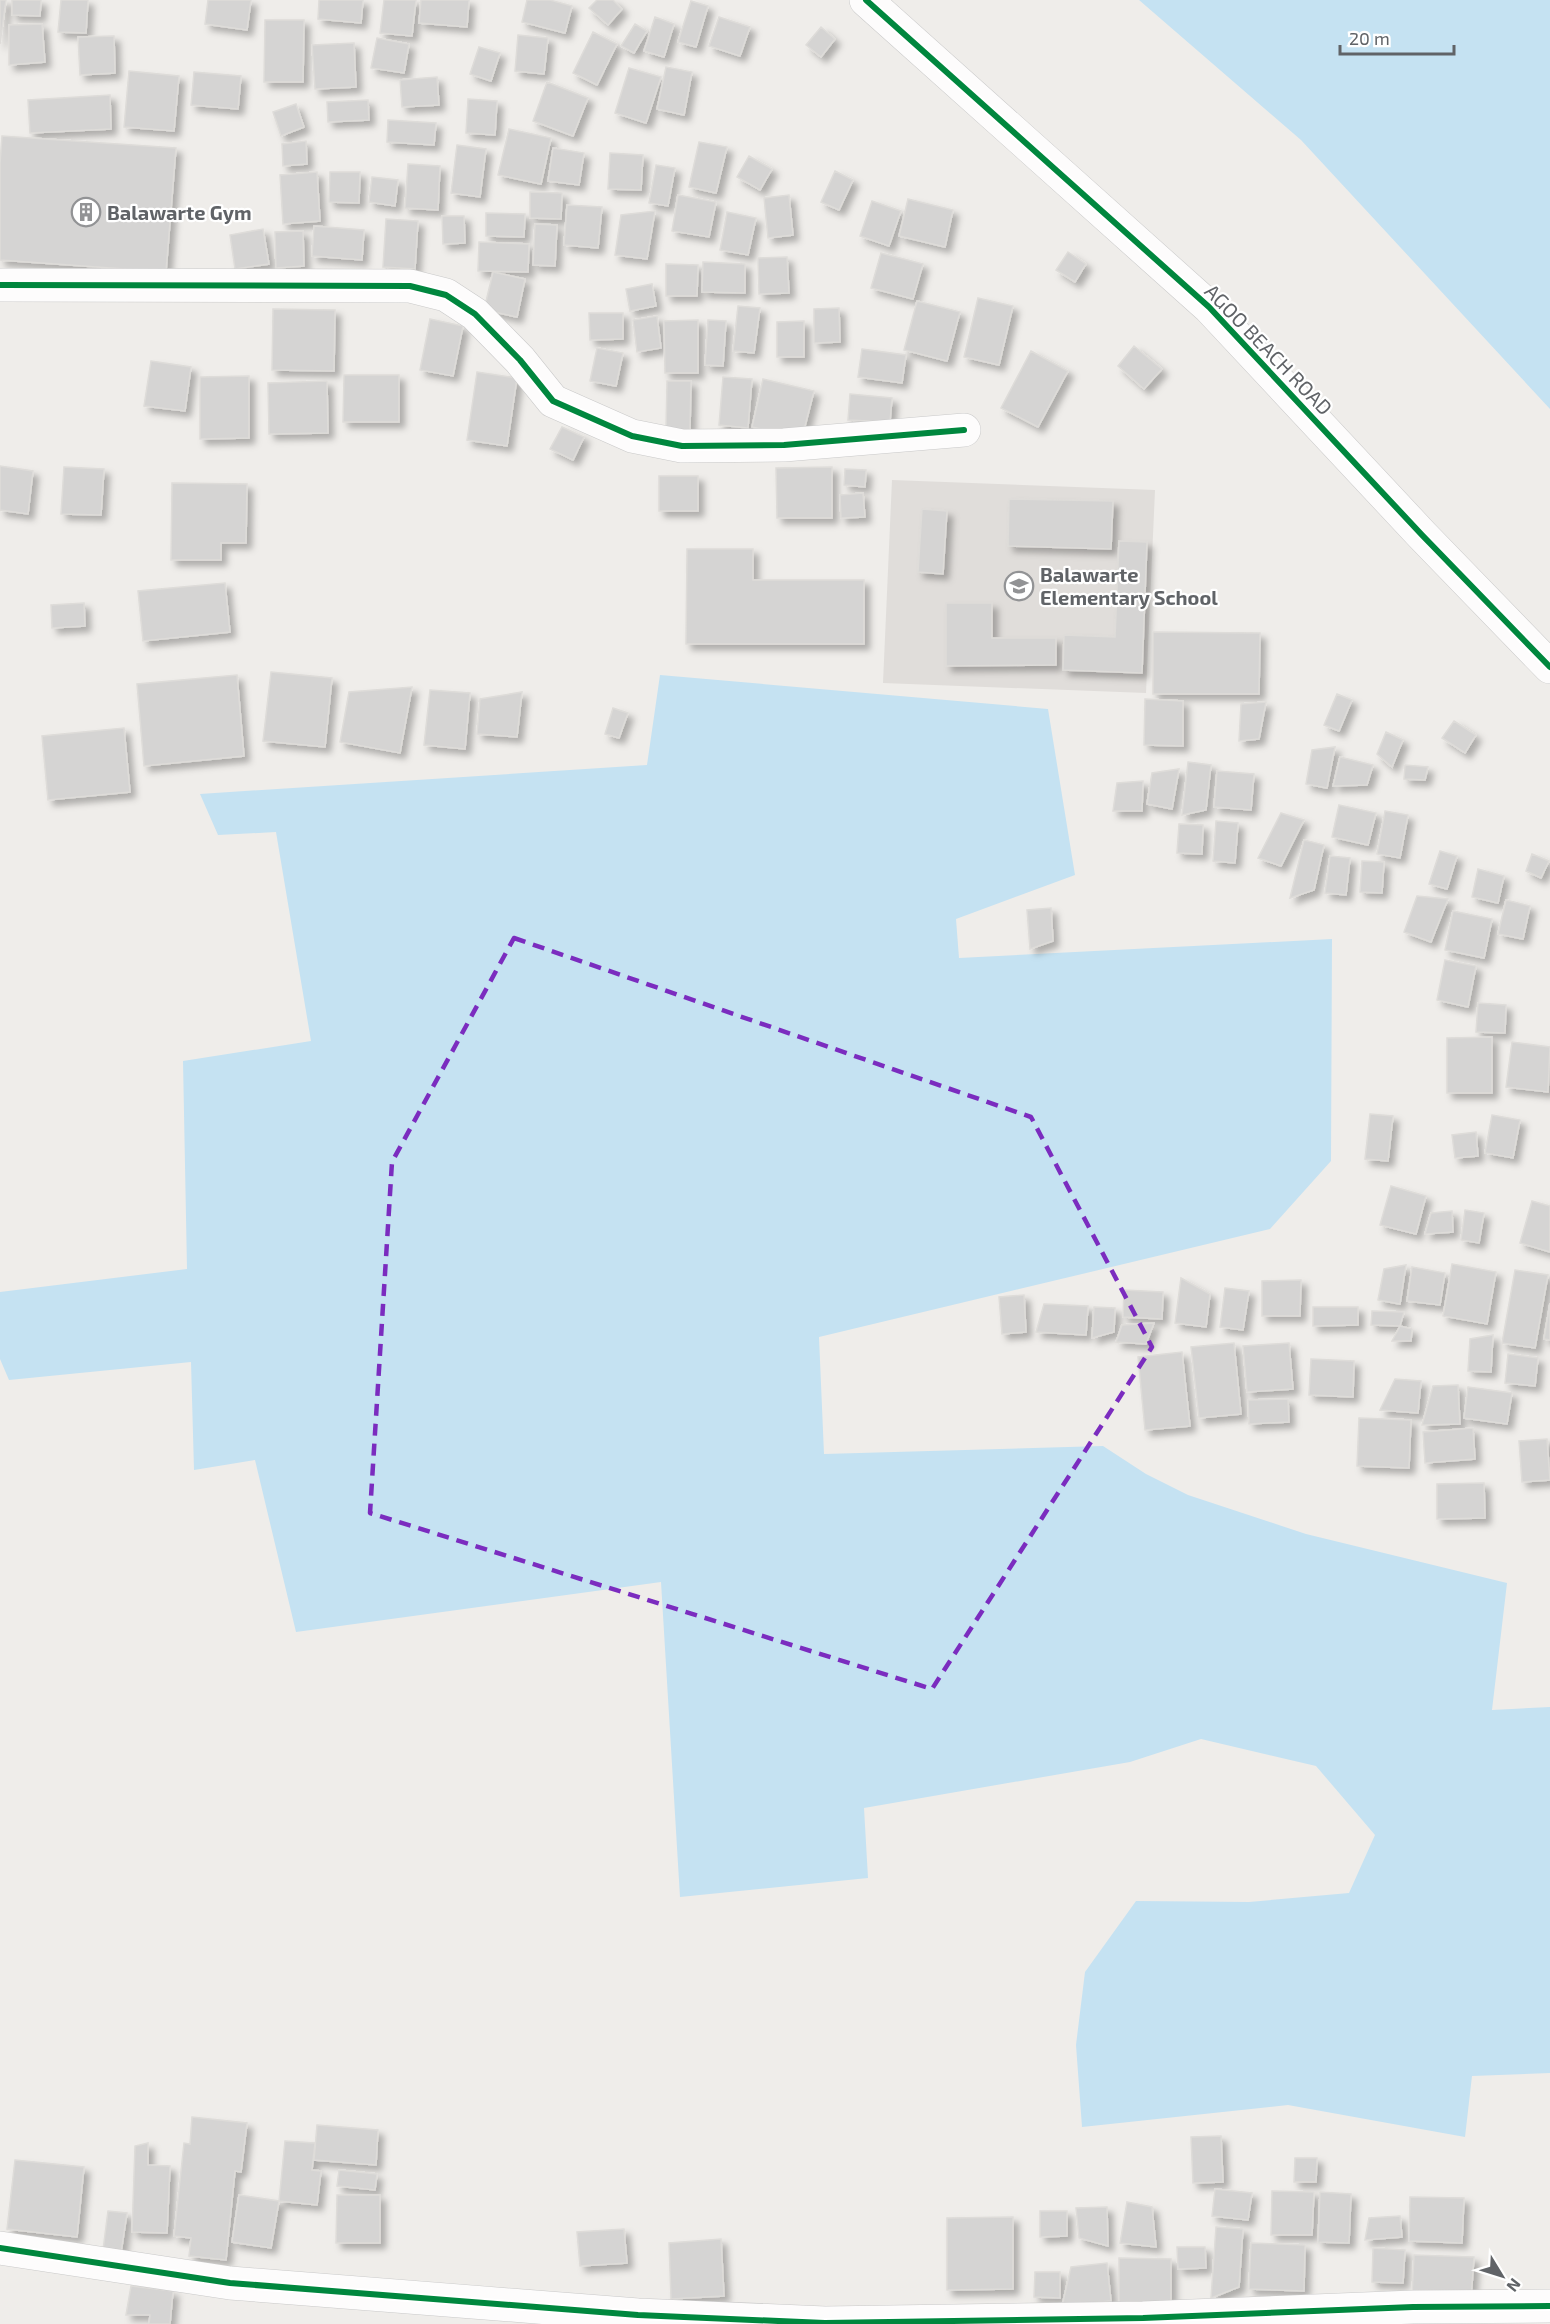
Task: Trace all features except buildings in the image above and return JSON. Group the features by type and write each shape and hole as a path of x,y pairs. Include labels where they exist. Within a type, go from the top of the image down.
{"street":[{"name":"AGOO BEACH ROAD","path":"866,0 1209,307 1422,535 1550,667"},
{"path":"0,285 410,286 446,295 475,314 520,360 553,401 632,436 682,446 784,445 964,430"},
{"path":"0,2248 230,2283 638,2315 825,2323 1143,2318 1413,2307 1550,2306"}],"highlighted area":[{"path":"514,938 1031,1117 1152,1347 932,1689 370,1513 392,1162"}],"shaded area":[{"name":"Balawarte Elementary School","path":"892,480 1155,490 1146,693 883,683"}],"water":[{"path":"1139,0 1550,0 1550,409 1301,140"},
{"path":"660,675 1048,709 1075,875 956,919 959,958 1332,939 1331,1161 1270,1229 819,1337 824,1454 1103,1446 1146,1474 1188,1495 1306,1534 1507,1583 1492,1710 1550,1707 1550,2073 1472,2076 1465,2137 1288,2105 1082,2127 1076,2045 1085,1972 1136,1901 1249,1902 1349,1893 1375,1835 1316,1766 1201,1739 1130,1762 864,1808 868,1878 680,1897 661,1582 296,1632 255,1460 194,1470 191,1362 9,1380 0,1359 0,1292 187,1269 183,1061 311,1041 276,832 218,835 200,794 647,765"}],"cycle path":[{"path":"866,0 1209,307 1422,535 1550,667"},
{"path":"0,285 410,286 446,295 475,314 520,360 553,401 632,436 682,446 784,445 964,430"},
{"path":"0,2248 230,2283 638,2315 825,2323 1143,2318 1413,2307 1550,2306"}],"place":[{"name":"Balawarte Gym","path":"86,212"},
{"name":"Balawarte Elementary School","path":"1019,586"}]}
